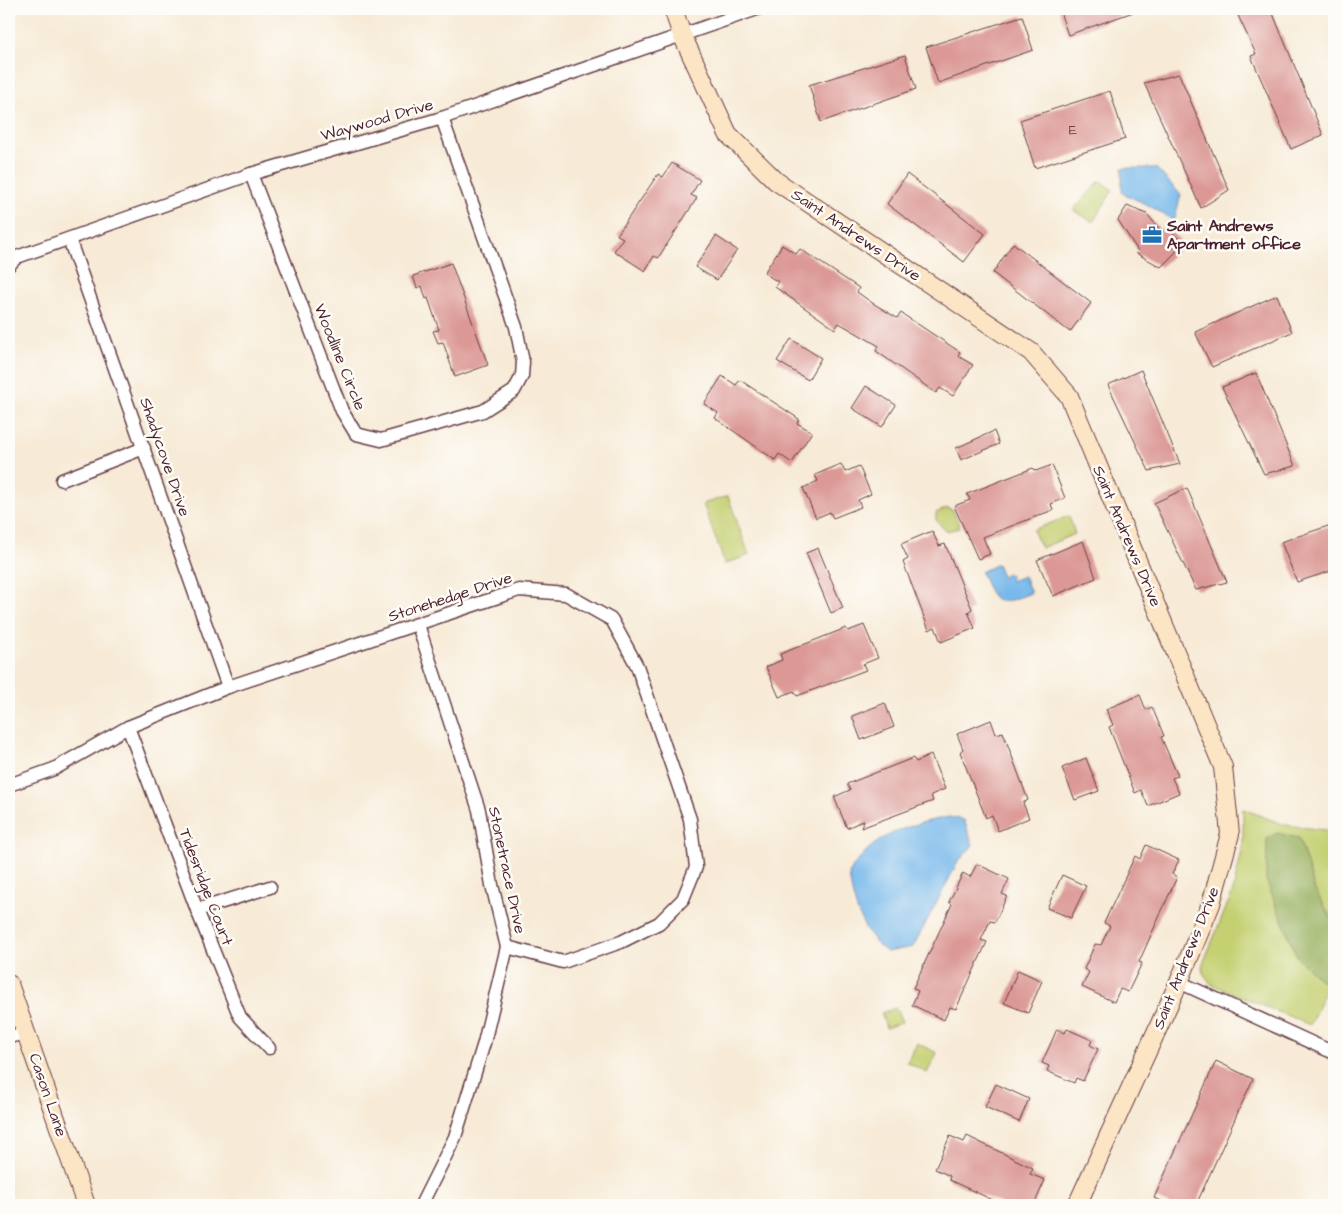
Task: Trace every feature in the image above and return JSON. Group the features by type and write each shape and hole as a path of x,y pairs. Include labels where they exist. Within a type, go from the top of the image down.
{"street":[{"name":"Saint Andrews Drive","path":"673,9 682,35 728,134 776,181 1031,352 1069,396 1223,768 1230,834 1211,904 1179,982 1078,1205"},
{"name":"Waywood Drive","path":"9,265 17,257 251,174 442,118 757,9"},
{"name":"Woodline Circle","path":"251,174 342,412 356,434 381,440 483,411 514,391 522,376 523,362 516,327 442,118"},
{"name":"Shadycove Drive","path":"70,239 228,687"},
{"path":"62,480 144,448"},
{"name":"Stonehedge Drive","path":"9,785 54,769 128,727 228,687 520,590 566,594 612,620 637,666 690,819 696,867 684,899 659,923 621,942 563,962 507,947"},
{"name":"Stonetrace Drive","path":"418,625 479,810 492,885 507,947 484,1043 455,1137 421,1205"},
{"name":"Tidesridge Court","path":"128,727 197,910 240,1017 269,1048"},
{"path":"197,910 270,887"},
{"path":"1179,982 1334,1053"},
{"name":"Cason Lane","path":"9,984 19,1024 86,1205"},
{"path":"9,1037 19,1024"}],"green space":[{"path":"1100,181 1113,190 1093,222 1073,210"},
{"path":"728,496 749,555 725,564 703,504"},
{"path":"947,508 953,510 960,528 946,531 936,520 936,513"},
{"path":"1069,516 1075,534 1041,548 1033,530"},
{"path":"1243,809 1285,825 1334,831 1334,971 1310,1025 1211,984 1203,973 1202,966 1233,891 1243,846"},
{"path":"1277,833 1299,838 1315,890 1334,922 1334,974 1322,982 1297,957 1266,880 1267,839"},
{"path":"896,1008 902,1022 886,1028 881,1013"},
{"path":"917,1043 937,1053 927,1073 907,1062"}],"water":[{"path":"1122,168 1156,168 1181,195 1174,221 1150,206 1122,193"},
{"path":"997,564 1003,578 1007,573 1011,575 1010,581 1024,576 1031,593 1004,601 994,597 981,572"},
{"path":"949,817 964,820 973,845 958,862 913,947 887,952 871,937 865,928 856,907 849,874 867,850 879,841 905,828"}],"building":[{"path":"1059,9 1139,9 1139,10 1068,35"},
{"path":"1235,9 1271,9 1323,135 1291,149 1251,56 1256,54"},
{"path":"1022,16 1033,50 938,83 926,47"},
{"path":"905,55 916,89 821,122 809,85"},
{"path":"1179,74 1229,190 1201,208 1144,83"},
{"path":"1110,91 1125,139 1035,168 1020,120"},
{"path":"672,163 700,180 691,195 697,198 658,258 654,256 645,271 614,251 623,238 617,235 658,174 663,177"},
{"path":"907,174 985,234 964,262 887,204"},
{"name":"Saint Andrews Apartment office","path":"1127,206 1147,214 1162,232 1167,228 1180,240 1173,247 1177,251 1161,267 1136,253 1138,251 1118,220"},
{"path":"716,236 737,250 717,280 695,267"},
{"path":"1013,243 1091,303 1070,332 993,273"},
{"path":"782,245 796,254 800,249 859,288 857,292 871,302 897,318 901,313 960,352 958,356 973,365 953,396 940,388 936,393 876,351 879,346 839,323 835,329 775,287 778,282 764,273"},
{"path":"451,263 488,365 455,377 443,342 438,343 433,331 439,330 428,298 426,299 422,286 417,288 413,276"},
{"path":"1277,295 1292,332 1212,367 1195,332"},
{"path":"791,339 821,358 808,380 777,361"},
{"path":"1141,370 1180,464 1149,471 1108,385"},
{"path":"1256,373 1295,466 1264,474 1222,387"},
{"path":"722,376 736,385 740,380 799,419 797,423 812,432 792,463 779,454 775,460 715,418 718,413 704,404"},
{"path":"866,386 896,405 882,427 852,408"},
{"path":"994,431 999,444 961,460 956,448"},
{"path":"841,464 845,472 859,466 871,494 858,500 861,507 833,518 830,512 816,518 803,488 818,481 815,475"},
{"path":"1052,465 1065,498 1051,504 1053,510 983,537 990,554 978,559 954,506 970,500 967,494 1033,468 1036,471"},
{"path":"1187,488 1227,582 1196,590 1154,503"},
{"path":"1334,524 1334,570 1297,582 1281,542"},
{"path":"932,531 939,546 945,544 972,609 968,612 975,628 941,642 935,627 929,630 903,562 908,559 901,544"},
{"path":"1083,541 1096,578 1053,596 1037,560"},
{"path":"818,548 843,608 831,613 806,553"},
{"path":"864,625 878,658 863,664 866,670 797,696 794,691 779,697 766,667 782,660 780,654 846,628 848,631"},
{"path":"1140,695 1146,710 1152,707 1164,736 1161,737 1178,776 1172,778 1179,793 1148,806 1141,790 1135,793 1109,727 1113,725 1106,709"},
{"path":"885,703 894,727 861,740 852,716"},
{"path":"991,720 996,734 1003,732 1028,800 1023,803 1029,818 998,831 992,815 986,818 960,752 963,749 957,734"},
{"path":"931,755 945,789 931,795 933,801 861,828 864,820 847,828 834,797 850,790 847,784 913,758 916,762"},
{"path":"1086,758 1099,791 1075,800 1062,768"},
{"path":"1146,845 1179,860 1172,874 1177,877 1139,962 1142,963 1128,992 1120,989 1114,1002 1082,987 1089,972 1084,969 1095,944 1101,945 1110,926 1104,923 1135,856 1140,859"},
{"path":"977,864 1009,879 1002,894 1007,896 995,922 990,921 981,940 987,942 956,1009 950,1007 944,1020 912,1005 918,991 913,988 952,904 949,902 963,873 970,877"},
{"path":"1062,875 1086,886 1071,918 1047,908"},
{"path":"1018,970 1042,981 1028,1013 1004,1003"},
{"path":"1057,1029 1065,1033 1067,1029 1092,1040 1090,1045 1098,1049 1083,1081 1076,1078 1074,1083 1047,1071 1049,1066 1042,1063"},
{"path":"1216,1061 1253,1079 1196,1205 1171,1205 1154,1198"},
{"path":"996,1084 1029,1099 1019,1122 985,1107"},
{"path":"950,1136 964,1142 967,1136 1033,1168 1030,1174 1045,1180 1034,1205 1004,1205 949,1180 950,1176 935,1169"}],"place":[{"name":"Saint Andrews Apartment office","path":"1152,235"}]}
